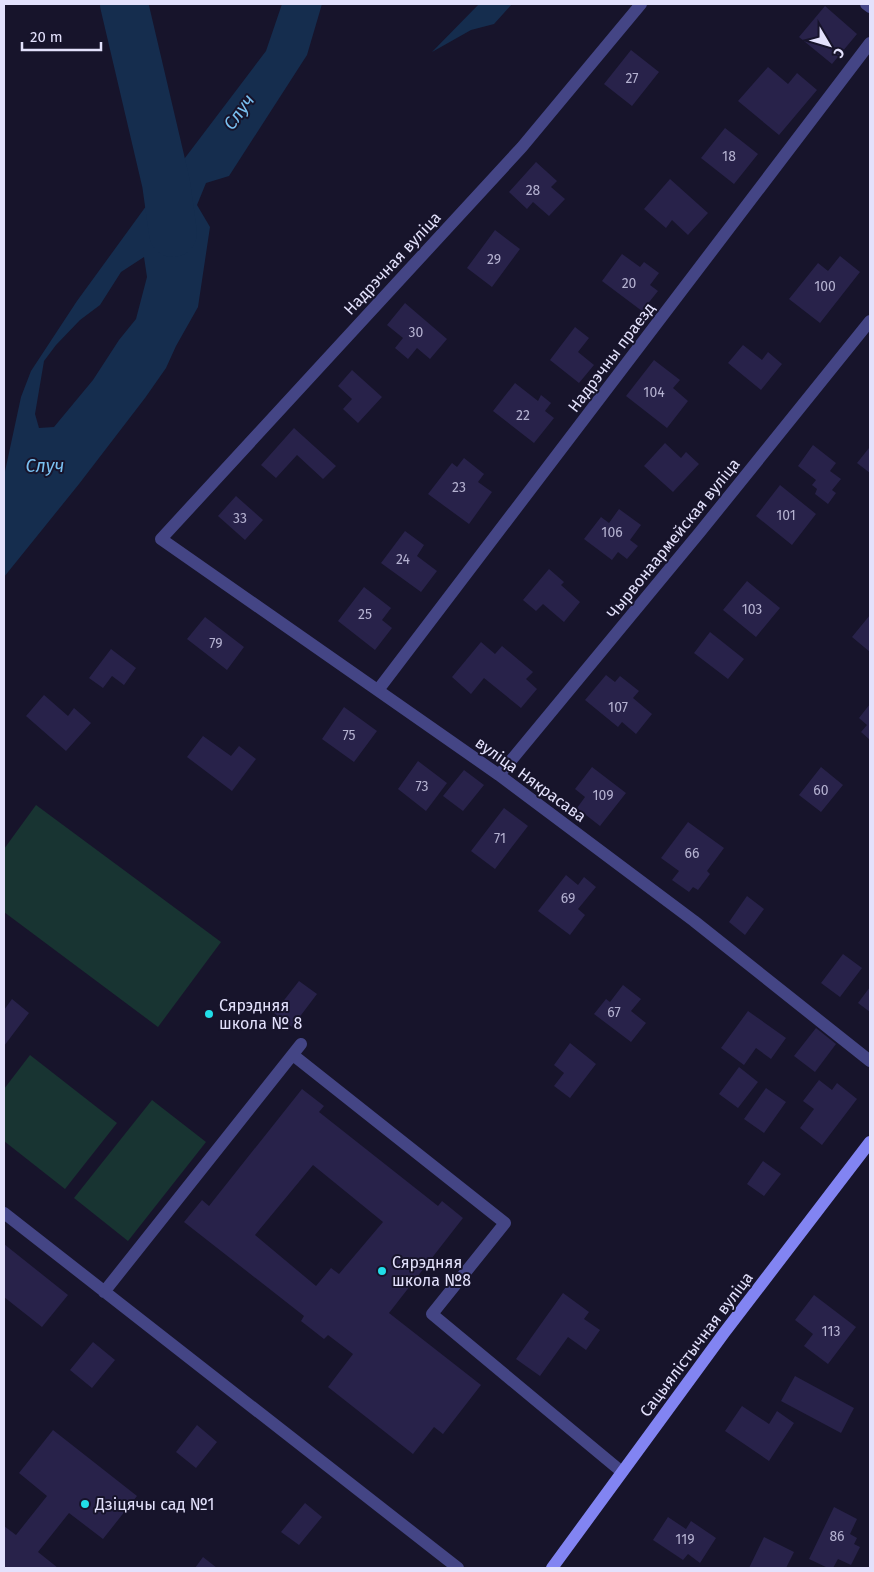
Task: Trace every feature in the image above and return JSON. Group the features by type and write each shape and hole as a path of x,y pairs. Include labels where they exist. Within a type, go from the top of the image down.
{"main road":[{"name":"Сацыялістычная вуліца","path":"552,1568 724,1333 870,1142"}],"street":[{"name":"Надрэчная вуліца","path":"161,539 522,147 641,4"},
{"path":"866,4 870,7"},
{"name":"Надрэчны праезд","path":"378,690 870,43"},
{"name":"Чырвонаармейская вуліца","path":"499,774 700,532 870,320"},
{"name":"вуліца Някрасава","path":"161,539 499,774 694,921 870,1061"},
{"path":"104,1292 301,1044"},
{"path":"293,1055 505,1223 432,1314 622,1472"},
{"path":"4,1214 458,1568"}],"green space":[{"path":"36,805 221,942 158,1027 4,912 4,849"},
{"path":"30,1055 117,1123 65,1189 4,1141 4,1089"},
{"path":"152,1100 206,1142 128,1241 74,1198"}],"water":[{"name":"Случ","path":"282,4 322,4 307,55 229,176 206,183 197,205 210,227 198,307 166,368 79,484 4,577 4,476 21,397 31,371 77,301 160,187 166,183 266,51","holes":["144,257 147,277 136,319 119,340 93,380 54,427 39,428 35,414 44,361 56,345 80,320 100,305 121,272"]},
{"path":"479,4 512,4 494,24 471,30 432,52"}],"building":[{"path":"825,6 857,34 832,64 799,37"},
{"path":"631,50 659,72 632,106 604,84"},
{"path":"768,67 788,84 797,73 817,90 779,135 738,101"},
{"path":"725,128 758,154 734,184 701,158"},
{"path":"536,162 557,181 551,187 565,199 549,216 533,202 527,209 509,192"},
{"path":"670,179 708,213 688,235 672,220 666,228 644,209"},
{"path":"495,230 520,249 492,287 467,268"},
{"path":"622,254 640,267 644,262 659,273 650,285 658,291 642,311 602,281"},
{"path":"840,256 860,272 820,323 789,299 818,263 828,271"},
{"path":"405,303 447,339 430,359 417,348 408,359 395,348 403,338 387,325"},
{"path":"575,327 589,338 578,352 594,365 579,383 550,360"},
{"path":"743,345 762,360 768,352 782,364 761,390 728,363"},
{"path":"654,360 680,380 673,388 688,401 667,428 626,396"},
{"path":"352,370 382,397 358,423 343,409 352,399 338,386"},
{"path":"515,383 538,401 541,395 551,403 545,411 554,418 534,443 493,411"},
{"path":"294,428 336,466 323,479 297,455 276,478 261,465"},
{"path":"665,443 681,458 686,452 699,464 673,492 644,466"},
{"path":"813,445 836,463 830,471 841,479 832,490 836,493 828,504 815,494 817,489 812,485 816,480 798,466"},
{"path":"870,448 870,473 857,463"},
{"path":"464,458 484,474 478,482 492,492 469,524 428,494 452,463 457,467"},
{"path":"780,485 816,514 792,545 756,516"},
{"path":"236,496 263,520 245,540 218,516"},
{"path":"619,509 641,525 630,540 638,546 627,559 618,552 612,560 584,539 601,517 609,523"},
{"path":"405,531 424,545 417,556 437,571 421,592 381,563"},
{"path":"549,569 564,582 561,585 580,602 564,622 543,604 536,611 523,600"},
{"path":"747,581 780,608 756,637 723,610"},
{"path":"364,587 391,608 382,620 392,628 375,650 338,621"},
{"path":"870,615 870,652 852,637"},
{"path":"205,617 244,647 227,670 187,639"},
{"path":"710,632 744,659 728,679 694,653"},
{"path":"481,642 495,654 502,646 533,672 526,679 537,689 521,708 484,678 471,694 452,677"},
{"path":"111,649 136,668 124,685 112,676 103,688 89,678"},
{"path":"606,675 615,682 620,676 639,691 633,698 652,714 636,734 622,722 618,727 585,700"},
{"path":"44,695 68,716 74,708 91,723 66,751 26,716"},
{"path":"870,704 870,740 861,732 867,725 859,718"},
{"path":"344,707 377,731 354,762 322,739"},
{"path":"203,736 231,756 239,746 256,759 232,791 187,757"},
{"path":"418,761 447,783 426,811 398,789"},
{"path":"592,767 626,793 600,826 577,808 585,797 575,789"},
{"path":"821,767 843,785 821,812 799,795"},
{"path":"464,770 484,785 463,811 443,796"},
{"path":"504,808 528,826 495,869 471,851"},
{"path":"688,822 724,848 707,871 710,874 698,890 693,887 689,892 672,880 679,871 661,858"},
{"path":"566,875 578,885 584,877 596,887 578,909 585,915 570,935 538,911"},
{"path":"747,896 764,909 745,935 729,922"},
{"path":"843,954 862,968 840,997 821,983"},
{"path":"299,981 317,994 292,1027 274,1013"},
{"path":"623,985 641,999 631,1011 646,1023 631,1042 594,1014 606,999 610,1002"},
{"path":"870,987 870,1012 858,1003"},
{"path":"12,999 29,1013 4,1046 4,1010"},
{"path":"748,1011 786,1038 771,1059 756,1048 744,1065 721,1048"},
{"path":"816,1028 836,1044 815,1072 794,1056"},
{"path":"570,1043 596,1064 570,1098 554,1086 564,1073 554,1065"},
{"path":"739,1067 758,1082 738,1108 719,1094"},
{"path":"819,1080 832,1090 837,1083 857,1099 822,1145 800,1128 814,1109 803,1101"},
{"path":"766,1088 786,1102 764,1133 744,1119"},
{"name":"Сярэдняя школа №8","path":"302,1089 324,1106 319,1112 438,1206 442,1201 463,1218 389,1313 481,1385 443,1434 434,1427 413,1454 328,1387 353,1354 328,1335 324,1339 301,1321 304,1316 184,1222 202,1200 209,1206","holes":["313,1165 383,1222 339,1274 331,1268 316,1286 255,1235"]},
{"path":"763,1161 781,1174 764,1196 747,1184"},
{"path":"4,1244 68,1295 42,1327 4,1297"},
{"path":"563,1293 589,1312 584,1319 600,1330 586,1350 568,1337 540,1376 516,1359"},
{"path":"814,1295 856,1327 828,1364 804,1346 813,1334 795,1320"},
{"path":"93,1342 115,1360 92,1388 70,1370"},
{"path":"795,1376 854,1408 841,1433 781,1401"},
{"path":"742,1406 769,1424 777,1411 794,1423 769,1461 725,1431"},
{"path":"197,1425 217,1442 196,1468 176,1452"},
{"name":"Дзіцячы сад №1","path":"53,1430 137,1496 103,1539 69,1513 38,1552 58,1568 4,1568 4,1526 16,1535 47,1496 19,1473"},
{"path":"305,1503 322,1517 299,1545 281,1532"},
{"path":"834,1507 857,1519 850,1534 857,1538 854,1544 860,1547 851,1565 838,1559 833,1568 828,1568 809,1559"},
{"path":"668,1517 686,1529 691,1521 716,1538 700,1563 688,1554 683,1560 653,1540"},
{"path":"764,1537 794,1552 786,1568 749,1568"},
{"path":"203,1557 217,1568 195,1568"}],"waterway":[{"path":"124,4 166,183 173,233"}],"place":[{"name":"Сярэдняя школа № 8","path":"209,1014"},
{"name":"Сярэдняя школа №8","path":"382,1271"},
{"name":"Дзіцячы сад №1","path":"85,1504"}]}
